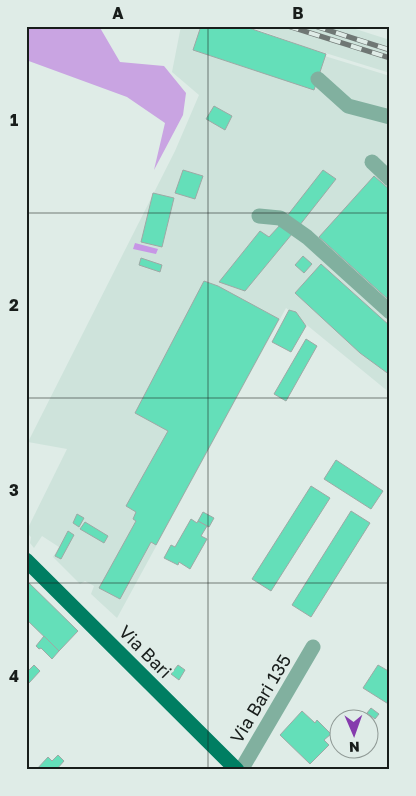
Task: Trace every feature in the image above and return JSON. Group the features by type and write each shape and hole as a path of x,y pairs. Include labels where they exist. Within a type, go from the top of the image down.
{"main road":[{"name":"Via Bari","path":"26,560 239,770"}],"street":[{"path":"318,79 348,106 390,117"},
{"path":"372,162 390,179"},
{"path":"259,216 280,218 307,237 390,312"},
{"name":"Via Bari 135","path":"239,770 313,647"}],"shaded area":[{"path":"26,26 99,26 120,62 164,66 186,93 183,115 154,170 165,123 127,97 26,60"},
{"path":"181,26 234,26 390,76 390,393 286,308 117,618 91,594 94,586 85,581 80,584 53,557 59,547 42,536 34,548 30,543 31,537 26,532 67,449 28,442 175,151 199,95 172,72"},
{"path":"248,26 346,26 390,40 390,73 306,47"},
{"path":"135,243 158,249 156,254 133,249"}],"building":[{"path":"201,26 243,26 326,54 314,90 193,50"},
{"path":"214,106 232,116 225,130 206,119"},
{"path":"183,170 203,176 195,199 175,193"},
{"path":"323,170 336,179 299,226 287,216"},
{"path":"374,176 390,190 390,301 319,237"},
{"path":"153,193 174,198 162,247 141,242"},
{"path":"281,224 292,234 245,291 219,282 260,231 269,237"},
{"path":"303,256 312,264 304,273 295,265"},
{"path":"141,258 162,265 160,272 139,265"},
{"path":"321,264 390,326 390,375 360,353 295,293"},
{"path":"204,281 218,286 279,319 156,545 151,542 120,599 99,588 136,521 133,519 136,512 126,506 168,431 135,413"},
{"path":"289,310 296,312 306,326 291,352 272,342"},
{"path":"306,339 317,346 286,401 274,394"},
{"path":"336,460 383,491 371,509 324,479"},
{"path":"311,486 330,498 271,591 252,579"},
{"path":"351,511 370,523 311,617 292,605"},
{"path":"203,512 214,518 209,527 198,521"},
{"path":"77,514 84,518 79,527 73,523"},
{"path":"191,519 207,526 201,536 207,539 190,569 179,562 178,565 164,558 171,545 175,547"},
{"path":"85,522 108,536 104,543 80,529"},
{"path":"68,531 74,535 61,559 55,556"},
{"path":"26,580 78,631 59,651 26,619"},
{"path":"44,636 59,651 52,659 41,648 39,649 36,646"},
{"path":"34,665 40,671 29,683 26,681 26,673"},
{"path":"178,665 185,670 179,680 171,674"},
{"path":"378,665 390,672 390,705 363,688"},
{"path":"302,711 315,723 317,720 328,731 328,737 324,740 328,746 310,764 280,735"},
{"path":"58,755 64,761 56,770 36,770 48,757 52,761"}],"railway":[{"path":"288,26 390,58"},
{"path":"315,26 390,50"}]}
